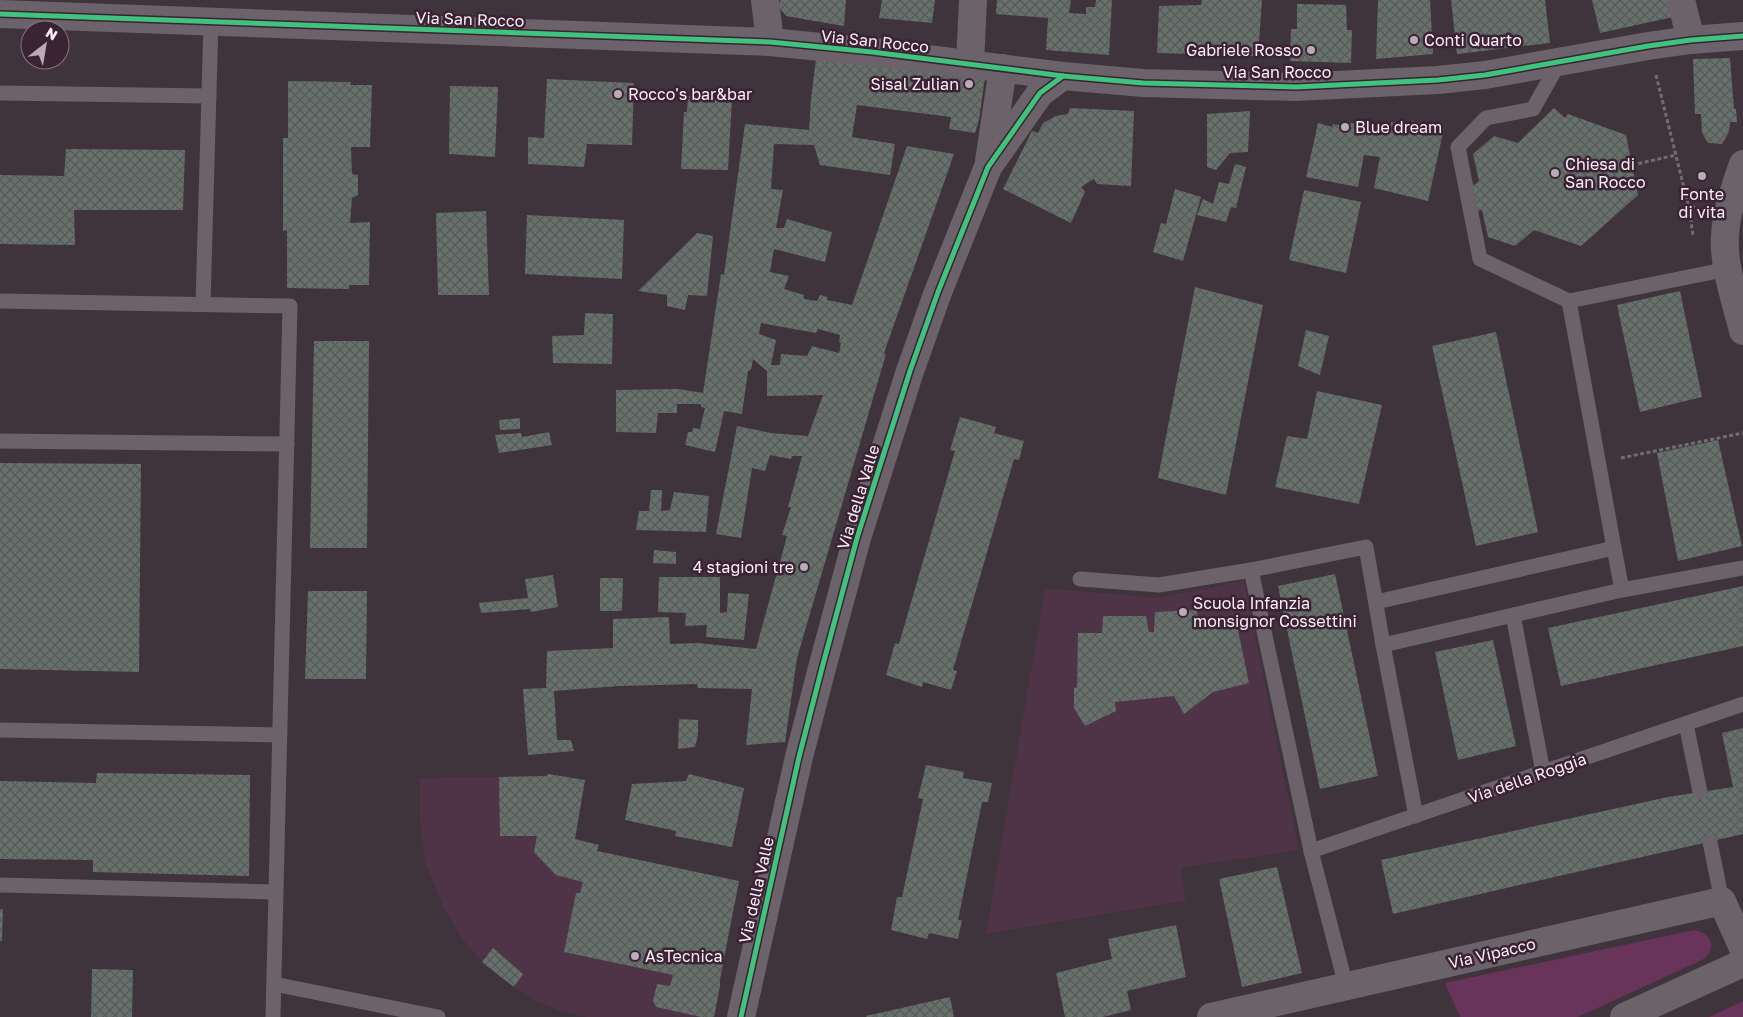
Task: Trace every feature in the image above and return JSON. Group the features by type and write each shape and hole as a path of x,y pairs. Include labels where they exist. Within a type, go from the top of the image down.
{"street":[{"path":"765,0 770,42"},
{"path":"970,64 973,0"},
{"path":"1681,0 1692,40"},
{"name":"Via San Rocco","path":"0,14 770,42 1063,76 1144,83 1296,87 1438,80 1485,75 1648,46 1743,36"},
{"name":"Via della Valle","path":"741,1017 800,757 858,538 910,371 938,292 988,167 1003,68"},
{"name":"Via della Valle","path":"988,167 1040,93 1063,76"},
{"path":"1743,164 1726,222 1724,238 1728,269 1743,331"},
{"path":"1722,901 1743,948"},
{"name":"Via Vipacco","path":"1212,1017 1722,901"},
{"path":"1624,1017 1743,963"}],"lane":[{"path":"203,304 211,22"},
{"path":"1560,61 1533,109 1486,118 1458,147 1480,259 1570,301 1728,269"},
{"path":"0,93 209,96"},
{"path":"0,301 290,306 273,1017"},
{"path":"1570,301 1622,590"},
{"path":"0,441 287,444"},
{"path":"1080,579 1159,585 1251,570 1366,547 1416,816"},
{"path":"1376,602 1614,548"},
{"path":"1384,644 1622,590 1743,568"},
{"path":"1251,570 1311,851 1346,986"},
{"path":"1513,615 1544,772"},
{"name":"Via della Roggia","path":"1311,851 1743,704"},
{"path":"1686,724 1700,792"},
{"path":"0,730 280,735"},
{"path":"1710,842 1722,901"},
{"path":"0,885 276,892"},
{"path":"274,984 438,1017"}],"path":[{"path":"1648,46 1688,204 1695,245"},
{"path":"1632,165 1676,155"},
{"path":"1688,204 1726,222"},
{"path":"1598,462 1743,432"}],"shaded area":[{"path":"1244,581 1299,850 1181,868 1186,901 986,934 1045,588 1157,598"},
{"path":"548,774 585,780 575,839 599,845 597,851 739,881 714,1017 586,1017 563,1012 538,1002 514,987 482,962 464,941 443,907 426,865 420,822 420,778 547,776"},
{"path":"1694,930 1705,934 1711,942 1710,951 1702,960 1578,1017 1460,1017 1445,983"},
{"path":"1743,1001 1743,1017 1709,1017"}],"building":[{"path":"780,0 846,0 844,26 786,16 779,7"},
{"path":"882,0 935,0 932,23 879,18"},
{"path":"997,0 1071,0 1069,13 1086,14 1086,7 1095,7 1096,0 1112,0 1109,55 1046,50 1048,18 996,14"},
{"path":"1202,0 1262,0 1258,56 1157,53 1159,6 1201,5"},
{"path":"1378,0 1430,0 1433,54 1376,59"},
{"path":"1451,0 1545,0 1550,43 1457,54"},
{"path":"1592,0 1669,0 1673,17 1600,33"},
{"path":"1297,4 1346,5 1347,30 1352,30 1351,63 1290,61 1291,29 1297,29"},
{"path":"1730,58 1734,109 1736,109 1737,122 1730,122 1729,132 1722,144 1708,143 1702,133 1701,114 1695,114 1693,59"},
{"path":"816,59 985,77 979,120 975,133 949,129 951,117 857,105 852,137 895,144 890,175 820,165 814,145 774,144 771,189 783,190 776,228 784,228 787,219 832,232 825,262 774,249 770,272 789,276 784,289 804,295 804,299 817,301 820,295 827,297 827,300 852,305 907,146 954,154 884,353 886,354 797,658 785,742 746,745 752,689 698,688 697,684 619,686 554,691 557,740 571,740 574,751 528,755 523,689 546,688 547,651 613,648 613,619 669,617 670,644 697,643 756,649 787,536 782,535 791,507 788,507 802,456 792,456 791,459 770,455 765,471 752,468 741,538 716,534 737,426 771,433 808,436 823,395 767,396 767,371 753,359 751,370 748,371 742,414 724,411 715,452 685,445 688,432 692,432 693,428 700,429 705,408 701,407 701,404 677,404 677,413 658,413 656,433 616,432 616,390 678,389 703,393 721,274 724,275 745,124 809,130","holes":["761,323 816,333 818,329 840,335 839,353 812,346 807,356 781,354 780,365 771,365 776,340 759,334"]},
{"path":"547,79 634,83 632,145 587,144 584,167 528,164 528,137 544,138"},
{"path":"288,81 351,82 350,85 372,85 370,147 351,147 352,174 358,175 358,195 352,198 350,223 370,222 369,285 349,285 349,289 287,288 287,230 283,231 283,138 288,138"},
{"path":"450,86 498,87 495,157 449,154"},
{"path":"688,96 732,98 728,170 681,169 684,112 687,112"},
{"path":"1070,108 1134,111 1131,186 1097,184 1094,179 1081,187 1085,192 1071,223 1003,189 1032,131 1038,133 1043,123 1056,116 1068,114"},
{"name":"Chiesa di San Rocco","path":"1554,108 1565,118 1568,114 1626,135 1638,195 1581,246 1534,230 1515,246 1488,237 1482,210 1478,211 1471,187 1479,181 1473,154 1494,136 1518,143"},
{"path":"1250,111 1248,152 1230,153 1216,170 1207,167 1207,114"},
{"path":"1412,121 1444,128 1428,201 1374,188 1380,157 1364,155 1358,187 1306,177 1318,123 1332,127 1333,124 1349,127 1351,123 1366,126 1367,123 1390,129 1391,122 1411,125"},
{"path":"66,149 185,150 183,210 74,210 75,245 0,244 0,175 64,176"},
{"path":"1235,164 1246,167 1236,208 1231,207 1226,222 1197,215 1203,199 1213,204 1219,182 1229,184"},
{"path":"1175,189 1201,197 1183,261 1153,252 1161,223 1166,224"},
{"path":"1304,190 1361,202 1346,273 1289,260"},
{"path":"486,211 489,295 438,295 436,213"},
{"path":"527,215 624,220 622,279 525,274"},
{"path":"697,233 713,236 707,296 688,295 685,310 667,306 667,295 638,291"},
{"path":"1195,287 1263,305 1226,495 1158,478"},
{"path":"1680,291 1702,397 1640,412 1617,305"},
{"path":"585,313 613,314 612,364 553,363 552,336 584,335"},
{"path":"1306,330 1329,336 1320,375 1298,366"},
{"path":"1496,332 1538,532 1476,546 1432,346"},
{"path":"314,341 369,341 367,548 310,548"},
{"path":"1317,391 1382,405 1359,504 1275,487 1287,436 1307,439"},
{"path":"960,417 996,427 994,433 1024,441 1019,460 1014,459 953,670 957,671 951,690 923,682 922,687 886,675 895,643 899,644 955,451 950,450"},
{"path":"520,418 520,429 500,430 499,420"},
{"path":"549,432 552,445 499,453 495,435 521,433 522,437"},
{"path":"1718,440 1742,546 1678,561 1657,453"},
{"path":"0,463 141,464 139,672 0,669"},
{"path":"651,490 662,490 661,511 670,510 674,492 709,496 706,532 636,530 639,511 649,511"},
{"path":"654,550 676,552 676,564 653,563"},
{"path":"1335,574 1378,776 1320,789 1278,586"},
{"path":"553,575 558,607 531,612 530,609 481,613 479,603 528,598 525,579"},
{"path":"659,577 720,577 720,613 727,612 728,593 749,594 744,640 706,637 707,625 685,626 686,613 658,612"},
{"path":"600,578 623,578 622,611 600,611"},
{"path":"1743,586 1743,646 1561,686 1548,628"},
{"path":"308,591 367,591 366,679 305,679"},
{"path":"1197,610 1199,624 1235,616 1249,683 1213,692 1184,714 1174,696 1115,702 1116,711 1085,726 1074,708 1074,688 1077,687 1078,633 1102,633 1103,616 1146,616 1149,632 1154,632 1155,612"},
{"path":"1493,640 1516,746 1458,760 1435,652"},
{"path":"679,719 698,720 698,735 695,747 678,749"},
{"path":"1743,728 1743,834 1393,914 1381,860 1668,797 1733,787 1722,733"},
{"path":"926,765 964,772 963,778 992,783 988,802 982,802 958,920 962,920 958,939 929,933 927,939 891,930 897,897 902,897 923,799 918,798"},
{"path":"97,773 250,775 249,876 93,872 93,860 0,859 0,781 96,783"},
{"path":"548,774 585,780 575,839 599,845 597,851 739,881 714,1017 701,1017 656,1007 653,1001 657,984 670,986 673,975 564,952 576,893 580,893 583,882 556,875 534,852 537,836 500,836 499,777 547,776"},
{"path":"689,774 744,788 732,847 675,836 676,831 625,820 632,784 686,781"},
{"path":"1277,867 1302,973 1242,987 1219,879"},
{"path":"0,909 3,910 2,941 0,941"},
{"path":"1176,925 1186,977 1127,991 1131,1010 1103,1017 1065,1017 1056,973 1112,959 1108,939"},
{"path":"493,948 523,974 514,987 482,962"},
{"path":"92,969 133,970 132,1017 91,1017"},
{"path":"950,997 954,1017 866,1017 866,1016"}],"cycle path":[{"path":"0,14 770,42 872,52 1063,76 1143,83 1296,87 1438,80 1485,75 1648,46 1743,36"},
{"path":"741,1017 799,757 822,668 857,538 910,371 938,292 988,167 1040,93 1063,76"}],"place":[{"name":"Conti Quarto","path":"1414,40"},
{"name":"Gabriele Rosso","path":"1311,50"},
{"name":"Sisal Zulian","path":"969,84"},
{"name":"Rocco's bar&bar","path":"618,94"},
{"name":"Blue dream","path":"1345,127"},
{"name":"Chiesa di San Rocco","path":"1555,173"},
{"name":"Fonte di vita","path":"1702,176"},
{"name":"4 stagioni tre","path":"804,567"},
{"name":"Scuola Infanzia monsignor Cossettini","path":"1183,612"},
{"name":"AsTecnica","path":"635,956"}]}
